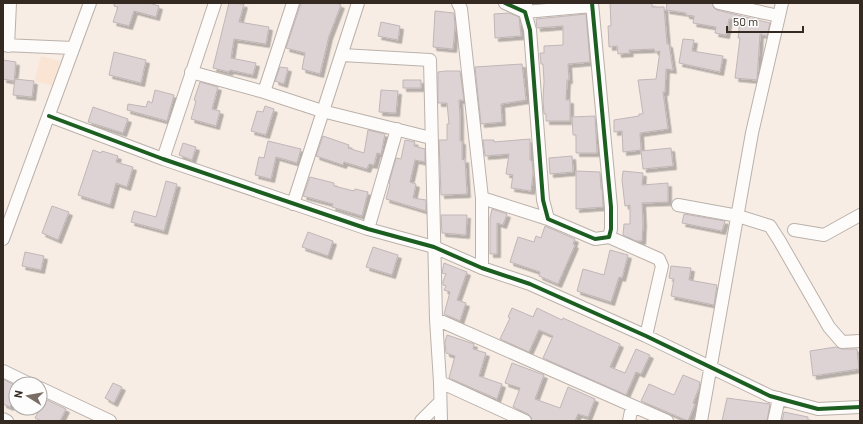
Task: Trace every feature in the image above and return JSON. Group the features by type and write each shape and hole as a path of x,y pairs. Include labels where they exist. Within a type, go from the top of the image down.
{"street":[{"path":"10,3 6,45 73,48"},
{"path":"3,239 90,3"},
{"path":"163,159 215,3"},
{"path":"264,92 293,3"},
{"path":"293,204 358,3"},
{"path":"458,3 461,8 482,198 482,268"},
{"path":"505,3 525,8 592,4 611,207 609,237"},
{"path":"719,3 779,16"},
{"path":"701,421 752,133 782,3"},
{"path":"525,8 530,30 543,200 548,219"},
{"path":"342,54 430,60 436,319 441,421"},
{"path":"191,72 264,92 322,111 431,138"},
{"path":"49,116 163,159 368,229 434,248 482,268 530,284 646,336 770,396 818,409 860,407"},
{"path":"368,229 397,129"},
{"path":"482,198 548,219 595,239 609,237 659,259 662,266 646,336"},
{"path":"678,205 738,216 770,226 780,240 829,327 842,342 860,340"},
{"path":"794,230 824,234 860,215"},
{"path":"436,319 666,421"},
{"path":"3,371 13,376"},
{"path":"440,382 525,421"},
{"path":"48,392 110,421"},
{"path":"774,421 779,398"},
{"path":"421,421 440,402"},
{"path":"629,421 632,406"},
{"path":"3,419 7,421"}],"shaded area":[{"path":"41,56 60,61 53,86 34,81"}],"building":[{"path":"114,3 149,3 159,6 156,17 134,11 129,26 113,22 118,7 114,6"},
{"path":"229,3 244,4 239,22 269,27 266,44 234,39 231,58 256,63 253,75 213,68"},
{"path":"301,3 336,3 341,5 329,36 320,74 302,69 305,53 286,48"},
{"path":"610,3 652,3 652,7 664,7 667,44 669,44 673,70 666,69 665,92 663,92 668,129 640,133 641,150 623,152 622,131 614,132 614,120 643,114 638,80 656,79 660,51 655,52 654,49 629,50 630,53 618,54 617,46 609,47 608,26 611,26"},
{"path":"667,3 712,3 714,8 717,10 770,23 767,36 760,34 757,80 735,78 740,38 738,38 740,20 729,19 726,35 715,33 716,27 693,23 694,16 686,15 686,13 666,10"},
{"path":"435,11 454,13 455,26 453,49 433,47"},
{"path":"509,13 519,17 521,36 495,38 494,14"},
{"path":"586,14 590,62 568,64 569,80 567,80 566,100 570,100 570,121 546,121 543,100 543,64 541,64 540,53 544,53 544,46 563,45 563,26 537,28 536,19"},
{"path":"381,22 400,26 398,40 378,36"},
{"path":"683,39 694,40 692,51 723,56 720,72 679,63"},
{"path":"114,52 146,60 141,83 109,75"},
{"path":"3,60 16,62 14,81 3,79"},
{"path":"522,64 526,100 501,104 502,122 481,124 475,67"},
{"path":"280,67 288,68 284,84 275,81"},
{"path":"460,71 464,100 459,100 460,141 462,141 462,160 465,159 467,194 441,195 439,140 447,140 447,124 449,124 447,103 438,103 438,72"},
{"path":"15,79 34,81 32,97 13,95"},
{"path":"403,80 421,80 421,88 403,88"},
{"path":"200,82 218,87 212,109 220,111 216,126 191,119 196,101 194,100"},
{"path":"155,90 174,95 167,121 127,110 128,104 146,107 148,101 152,103"},
{"path":"381,90 398,91 396,113 379,112"},
{"path":"265,106 274,109 266,135 251,131 257,111 263,112"},
{"path":"93,107 128,119 123,133 88,122"},
{"path":"595,116 597,153 576,153 576,135 573,135 572,117"},
{"path":"368,130 385,134 381,154 377,153 374,165 369,164 367,169 344,162 343,165 316,156 323,136 349,145 348,148 364,153"},
{"path":"530,139 530,160 532,161 533,173 531,191 511,188 513,175 506,174 509,154 485,156 483,140 494,140 494,142"},
{"path":"405,140 415,142 414,146 425,149 425,162 415,160 410,182 416,184 413,198 426,200 426,211 386,199 396,158 401,159"},
{"path":"268,141 301,149 297,163 276,157 271,179 255,175 259,157 264,158"},
{"path":"183,143 196,147 192,160 179,155"},
{"path":"671,148 673,166 643,169 641,151"},
{"path":"93,150 118,156 116,162 133,167 127,187 116,183 110,205 78,195"},
{"path":"572,156 573,172 550,174 549,158"},
{"path":"576,171 600,172 603,207 576,209"},
{"path":"623,171 643,173 642,185 668,183 668,202 642,203 642,241 636,241 623,235 624,224 630,224 630,205 625,206 622,180"},
{"path":"310,177 334,183 334,186 354,191 355,189 368,192 362,216 332,207 333,204 303,196"},
{"path":"166,181 177,184 164,231 131,222 134,211 156,217"},
{"path":"52,206 69,212 58,240 42,233"},
{"path":"492,209 507,214 503,225 497,223 497,254 490,254 490,218"},
{"path":"684,214 725,221 722,231 682,223"},
{"path":"441,215 467,215 466,235 442,233"},
{"path":"545,226 575,239 573,244 575,245 558,284 539,276 540,272 510,262 518,237 534,242 536,236 541,238"},
{"path":"308,232 333,241 328,256 302,247"},
{"path":"373,247 398,255 392,275 366,267"},
{"path":"610,250 628,255 622,278 619,277 611,302 577,291 583,269 604,275"},
{"path":"25,252 44,256 41,270 22,266"},
{"path":"444,263 467,272 457,300 466,303 460,321 444,314 450,292 444,290 446,286 443,285 443,281 446,274 442,273"},
{"path":"671,266 691,268 689,280 717,285 714,305 671,296 674,279 669,278"},
{"path":"512,308 533,317 537,308 620,344 610,367 625,373 636,349 650,355 641,374 636,372 626,395 543,358 553,336 539,330 529,352 500,339 510,318 508,317"},
{"path":"447,335 474,344 473,349 486,353 479,376 502,384 497,399 449,378 455,356 446,353 445,342"},
{"path":"836,347 842,349 857,349 859,369 813,376 810,351"},
{"path":"512,363 544,375 535,399 560,408 568,387 595,399 588,417 578,414 575,421 532,421 528,414 513,407 520,388 505,383"},
{"path":"683,375 700,382 693,403 695,404 688,421 641,401 649,384 674,395"},
{"path":"3,379 8,382 8,406 3,404"},
{"path":"113,383 122,387 114,403 105,398"},
{"path":"727,398 770,404 767,421 722,421"},
{"path":"48,400 66,409 60,421 41,421 35,418 36,416 48,416"},
{"path":"784,412 808,417 808,421 782,421"}],"cycle path":[{"path":"505,3 525,12 530,30 543,200 548,219 595,239 609,237 611,229 611,207 592,3"},
{"path":"49,116 163,159 368,229 434,247 482,268 530,284 646,336 770,396 818,409 860,407"}]}
